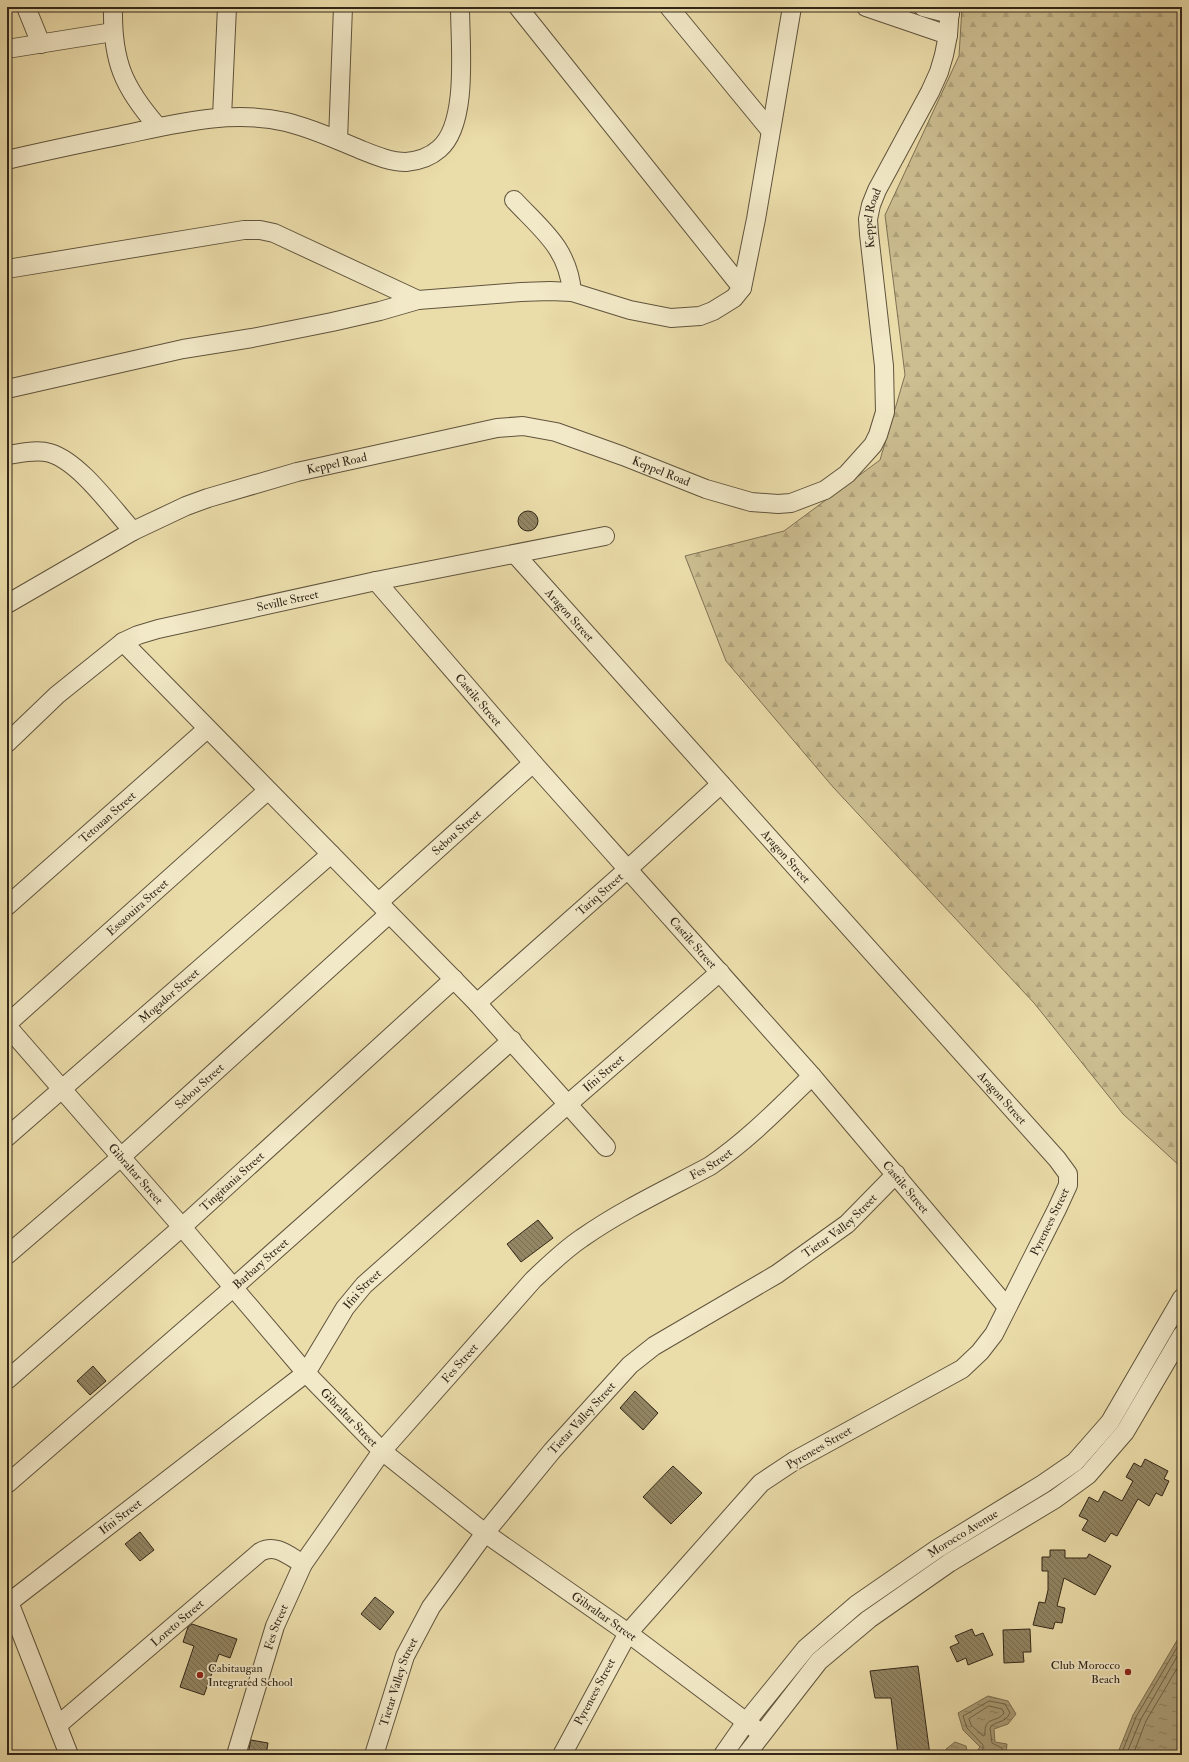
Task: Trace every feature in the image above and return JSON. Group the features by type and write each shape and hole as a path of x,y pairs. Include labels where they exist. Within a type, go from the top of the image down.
{"street":[{"path":"26,7 41,44"},
{"path":"113,7 113,32 116,55 126,82 144,111 158,128"},
{"path":"222,117 227,7"},
{"path":"338,140 343,7"},
{"path":"7,160 158,128 222,117 263,118 286,122 306,127 378,156 405,162 428,156 439,149 449,138 454,128 459,108 460,7"},
{"path":"518,7 742,288"},
{"path":"669,7 770,130"},
{"path":"7,389 183,349 252,338 332,322 380,311 418,300 521,292 572,292 630,310 671,318 693,317 713,311 734,298 742,288 756,219 792,7"},
{"path":"866,7 948,35"},
{"path":"923,7 950,10"},
{"name":"Keppel Road","path":"7,604 133,531 186,506 297,472 414,445 510,426 535,427 556,432 623,456 706,489 751,502 772,504 791,503 825,490 847,474 865,455 873,445 882,425 886,394 868,219 871,205 877,190 930,92 939,72 948,35 950,10"},
{"path":"7,49 113,32"},
{"path":"514,200 553,242 561,253 569,269 572,292"},
{"path":"7,269 244,230 260,230 274,233 418,300"},
{"path":"7,455 28,451 50,453 69,463 85,477 133,531"},
{"name":"Seville Street","path":"7,743 63,690 123,642 138,635 158,629 376,581 605,536"},
{"name":"Aragon Street","path":"515,554 1057,1159"},
{"name":"Castile Street","path":"376,581 533,763 812,1076 1008,1307"},
{"path":"123,642 267,791 477,1003 512,1040 606,1147"},
{"name":"Tetouan Street","path":"7,906 207,729"},
{"name":"Sebou Street","path":"7,1255 121,1157 384,908 533,763"},
{"name":"Tariq Street","path":"477,1003 721,784"},
{"name":"Essaouira Street","path":"7,1025 267,791"},
{"name":"Mogador Street","path":"7,1138 331,854"},
{"name":"Ifni Street","path":"8,1603 306,1373 345,1308 364,1285 568,1104 720,972"},
{"name":"Tingitania Street","path":"7,1380 182,1227 454,979"},
{"name":"Gibraltar Street","path":"7,1025 234,1287 306,1373 382,1451 485,1533 628,1633 761,1733"},
{"name":"Barbary Street","path":"7,1484 234,1287 512,1040"},
{"name":"Fes Street","path":"236,1755 275,1626 303,1564 382,1451 533,1280 553,1261 580,1239 603,1224 710,1166 728,1154 760,1126 812,1076"},
{"name":"Pyrenees Street","path":"562,1755 628,1633 761,1483 794,1462 962,1369 980,1352 994,1334 1058,1209 1068,1184 1068,1174 1057,1159"},
{"name":"Tietar Valley Street","path":"374,1755 405,1656 431,1607 485,1533 552,1451 630,1365 654,1346 777,1274 847,1224 896,1174"},
{"name":"Morocco Avenue","path":"723,1755 746,1722 806,1648 856,1605 938,1549 1044,1484 1075,1462 1110,1422 1182,1298"},
{"path":"746,1755 761,1733 819,1661 869,1619 949,1563 1055,1499 1088,1475 1125,1432 1182,1335"},
{"name":"Loreto Street","path":"58,1725 260,1552 266,1549 276,1548 303,1564"},
{"path":"8,1603 69,1755"}],"green space":[{"path":"962,7 1182,7 1182,1168 1123,1114 1034,1003 833,787 726,661 685,556 784,531 880,460 905,375 885,215 959,56"}],"water":[{"path":"1182,1632 1182,1755 1117,1755 1133,1715"},
{"path":"988,1696 1008,1701 1016,1714 1008,1724 994,1729 995,1742 1007,1744 1006,1755 974,1755 980,1747 963,1730 958,1713"},
{"path":"955,1742 966,1746 968,1755 949,1755 946,1749"}],"building":[{"path":"528,511 535,514 538,521 535,528 528,531 521,528 518,521 521,514"},
{"path":"538,1220 553,1238 521,1262 507,1244"},
{"path":"93,1366 106,1381 90,1395 77,1381"},
{"path":"635,1391 658,1413 643,1430 620,1408"},
{"path":"1145,1459 1168,1471 1164,1479 1169,1481 1162,1496 1156,1493 1149,1506 1138,1499 1117,1536 1111,1533 1105,1542 1082,1530 1088,1520 1079,1516 1089,1497 1098,1502 1104,1491 1122,1501 1133,1481 1126,1477 1134,1463 1141,1467"},
{"path":"673,1466 702,1493 671,1524 643,1497"},
{"path":"140,1532 154,1550 140,1561 125,1544"},
{"path":"1050,1550 1065,1550 1065,1558 1087,1558 1089,1554 1111,1566 1095,1595 1064,1578 1057,1606 1065,1608 1062,1623 1055,1622 1053,1629 1033,1625 1039,1602 1045,1603 1048,1590 1048,1571 1042,1571 1042,1557 1050,1557"},
{"path":"375,1597 394,1612 380,1630 361,1614"},
{"path":"192,1624 237,1639 230,1658 219,1654 204,1695 180,1687 194,1646 183,1642 188,1627"},
{"path":"972,1629 975,1636 983,1633 993,1655 968,1665 966,1658 957,1662 950,1647 959,1643 955,1636"},
{"path":"1030,1629 1031,1652 1023,1652 1024,1662 1004,1663 1003,1630"},
{"path":"918,1666 930,1755 898,1755 891,1698 875,1698 870,1671"},
{"path":"251,1740 268,1743 266,1755 248,1753"}],"place":[{"name":"Club Morocco Beach","path":"1128,1672"},
{"name":"Cabitaugan Integrated School","path":"200,1675"}]}
